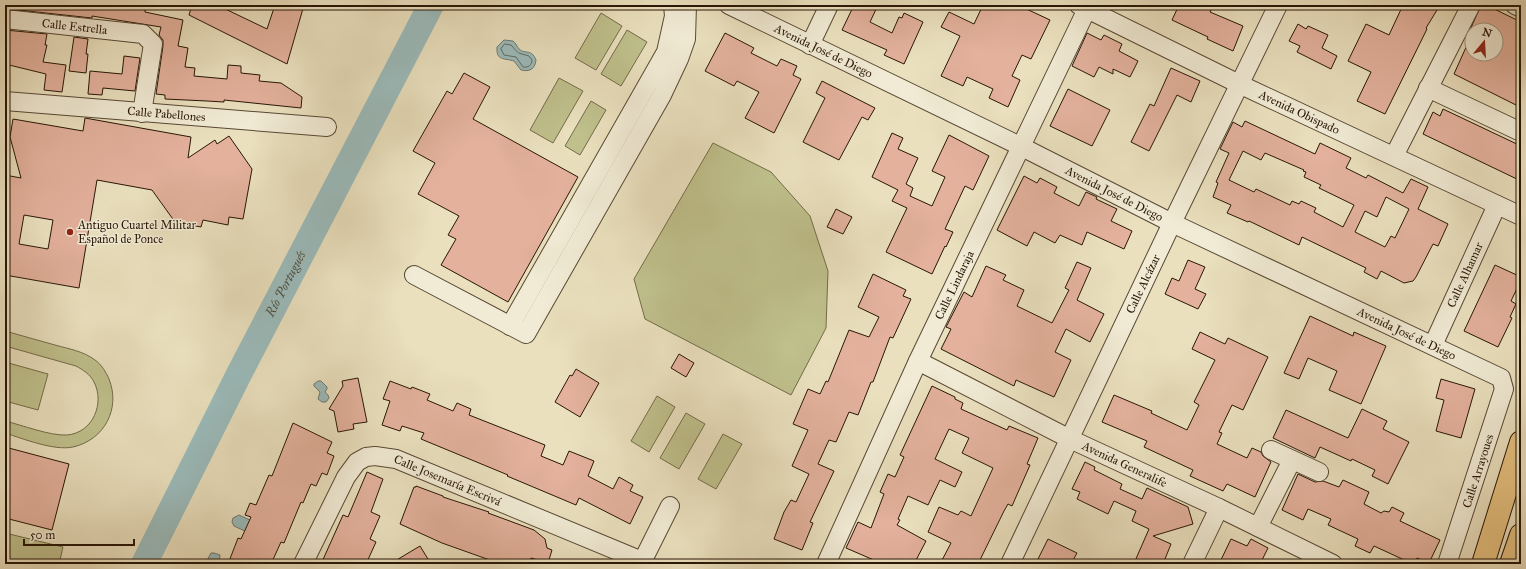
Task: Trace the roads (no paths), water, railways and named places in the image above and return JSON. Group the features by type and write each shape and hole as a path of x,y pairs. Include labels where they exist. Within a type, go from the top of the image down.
{"highway":[{"path":"1483,564 1521,442"},
{"path":"1511,564 1521,535"}],"street":[{"path":"510,326 666,52 674,16 673,5"},
{"path":"414,275 526,334 662,95 680,59 686,39 687,5"},
{"name":"Avenida José de Diego","path":"730,5 1020,146 1172,223 1501,378"},
{"path":"810,45 829,5"},
{"name":"Calle Alcázar","path":"1010,564 1172,223 1278,5"},
{"path":"1394,156 1471,5"},
{"path":"1514,5 1521,8"},
{"name":"Avenida Obispado","path":"1083,7 1239,84 1521,216"},
{"name":"Calle Lindaraja","path":"826,564 918,361 1020,146 1083,7"},
{"name":"Calle Estrella","path":"5,19 143,34 153,44 142,113"},
{"path":"1428,88 1521,132"},
{"name":"Calle Pabellones","path":"5,101 327,127"},
{"name":"Calle Alhamar","path":"1433,345 1497,205"},
{"name":"Avenida Generalife","path":"918,361 1070,439 1219,508 1333,564"},
{"name":"Calle Arrayoues","path":"1447,564 1504,389 1501,378"},
{"path":"1271,450 1319,472"},
{"name":"Calle Josemaría Escrivá","path":"303,564 346,477 358,462 366,457 375,456 396,459 642,563"},
{"path":"1258,527 1292,460"},
{"path":"642,563 670,506"},
{"path":"1192,564 1219,508"}],"water":[{"path":"504,40 513,41 519,49 534,56 536,60 532,69 527,71 521,70 514,61 499,57 497,47"},
{"path":"321,381 327,387 325,392 329,398 326,402 322,402 318,399 320,392 314,384"},
{"path":"239,515 254,522 249,533 234,526 232,522 233,518"},
{"path":"211,553 220,555 219,562 221,564 205,564"}],"waterway":[{"name":"Río Portugués","path":"144,564 239,374 431,5"}],"place":[{"name":"Antiguo Cuartel Militar Español de Ponce","path":"70,232"}]}
